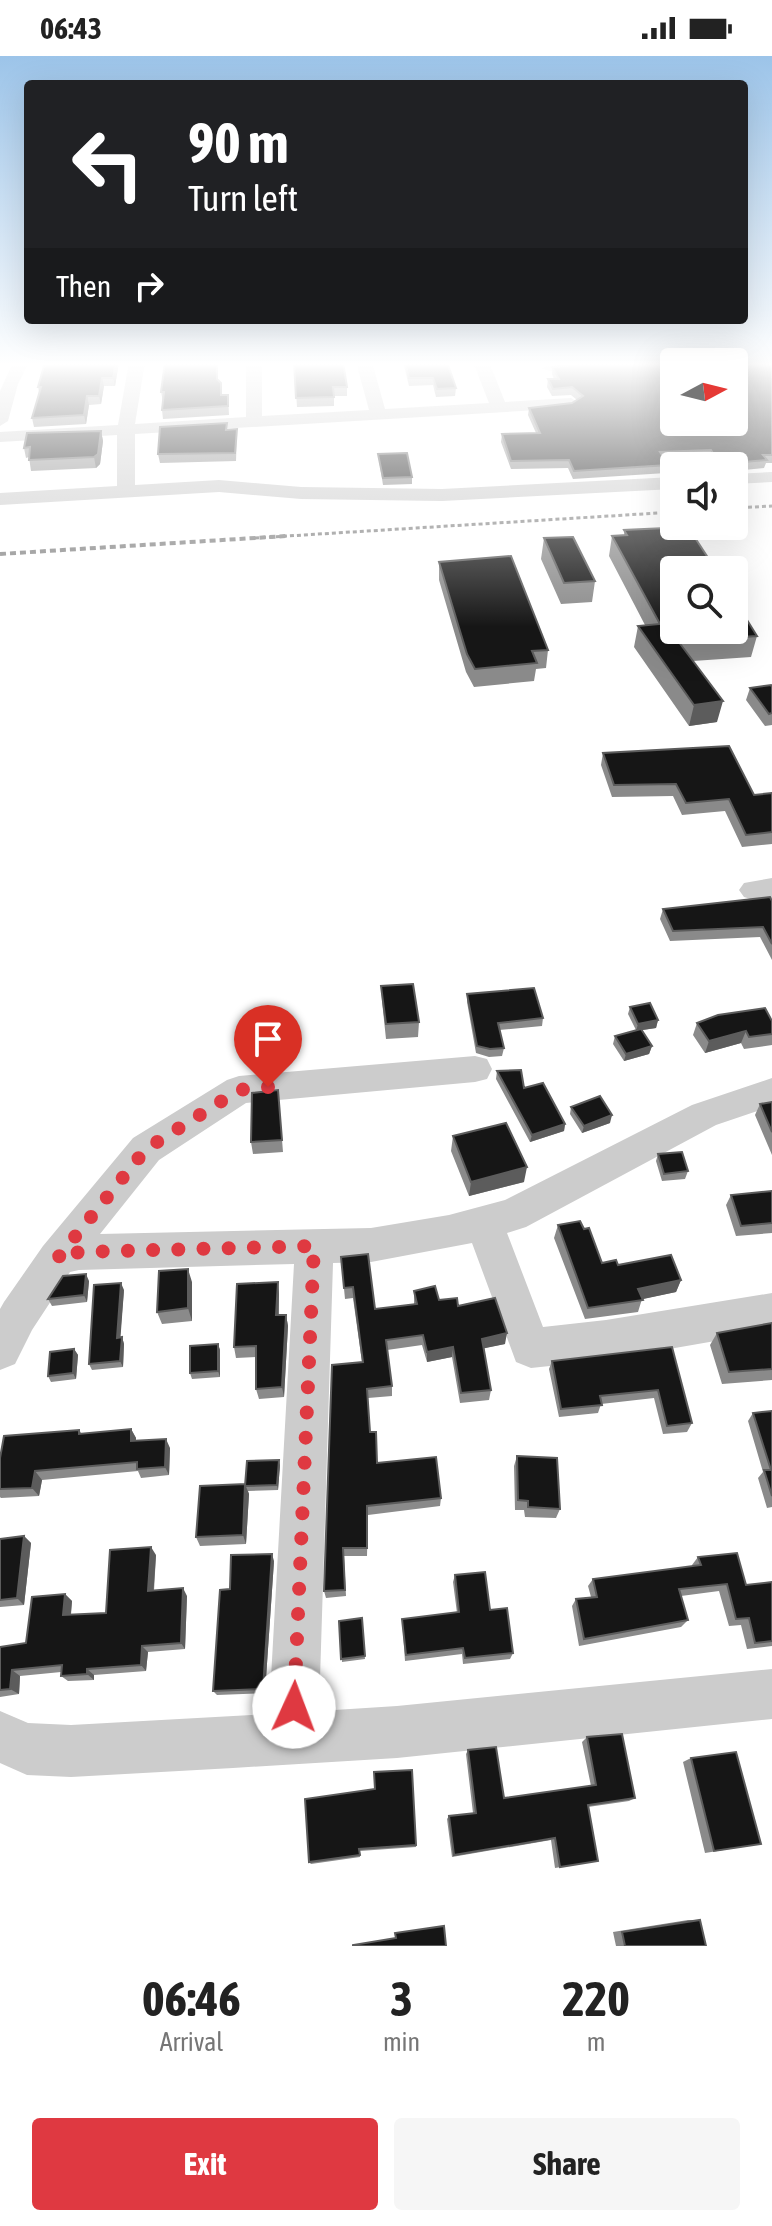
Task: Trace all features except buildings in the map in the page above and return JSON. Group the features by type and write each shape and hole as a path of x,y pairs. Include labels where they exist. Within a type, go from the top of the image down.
{"street":[{"path":"126,450 126,493"},
{"path":"748,478 772,477"},
{"path":"0,499 219,486 301,493 496,494 660,484"},
{"path":"0,1350 18,1316 57,1259 146,1149 239,1090 475,1069"},
{"path":"57,1259 79,1252 371,1245 449,1232 513,1215 650,1140 704,1115 772,1092"},
{"path":"484,1223 531,1348 606,1340 772,1312"},
{"path":"293,1738 314,1246"},
{"path":"0,1737 27,1749 71,1751 397,1732 772,1694"}],"railway":[{"path":"748,507 772,506"},
{"path":"265,537 660,513"},
{"path":"265,537 287,536"},
{"path":"0,554 265,537"},
{"path":"255,538 265,537"}],"route":[{"path":"268,1087 239,1090 146,1149 57,1259 79,1252 314,1246 294,1707"}]}
